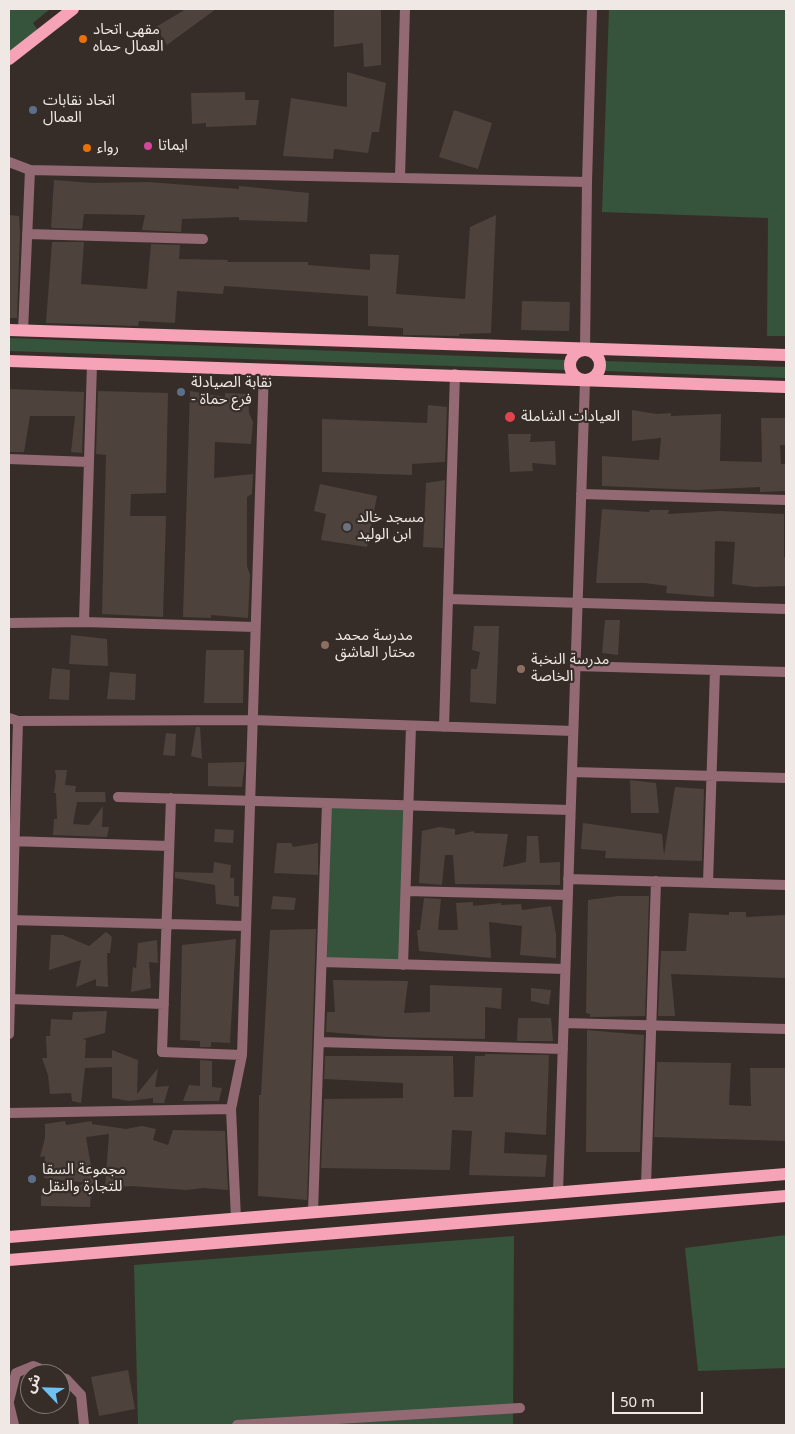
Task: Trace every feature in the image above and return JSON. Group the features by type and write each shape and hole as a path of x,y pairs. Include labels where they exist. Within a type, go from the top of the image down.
{"main road":[{"path":"9,59 73,9"},
{"path":"9,330 23,332 786,356"},
{"path":"585,350 596,355 600,365 595,376 585,381 574,376 569,365 574,354 585,350"},
{"path":"9,361 455,374 585,381 786,387"},
{"path":"9,1237 786,1174"},
{"path":"9,1260 786,1196"}],"street":[{"path":"400,177 405,9"},
{"path":"585,350 586,182 592,9"},
{"path":"9,162 30,170 586,182"},
{"path":"23,332 30,170"},
{"path":"27,234 202,239"},
{"path":"84,622 92,364"},
{"path":"236,1219 231,1109 242,1055 264,369"},
{"path":"444,727 455,374"},
{"path":"558,1192 585,381"},
{"path":"9,460 89,462"},
{"path":"581,494 786,500"},
{"path":"448,599 786,609"},
{"path":"9,623 84,622 255,627"},
{"path":"575,666 786,672"},
{"path":"708,883 715,670"},
{"path":"9,1034 13,719 252,720 573,731"},
{"path":"403,965 411,726"},
{"path":"572,772 786,778"},
{"path":"118,797 570,810"},
{"path":"171,798 162,1052 242,1055"},
{"path":"314,1212 327,803"},
{"path":"12,841 169,846"},
{"path":"568,879 786,885"},
{"path":"646,1185 656,881"},
{"path":"406,891 568,896"},
{"path":"11,920 246,926"},
{"path":"322,962 565,969"},
{"path":"9,999 164,1004"},
{"path":"564,1023 786,1029"},
{"path":"319,1042 563,1049"},
{"path":"9,1113 231,1109"},
{"path":"14,1425 9,1403 16,1373 20,1371"},
{"path":"70,1383 81,1395 84,1425"},
{"path":"237,1425 520,1408"}],"green space":[{"path":"9,9 50,9 33,23 38,30 9,53"},
{"path":"609,9 786,9 786,336 767,336 768,218 602,212"},
{"path":"9,338 567,360 566,370 9,351"},
{"path":"605,361 786,367 786,378 605,371"},
{"path":"327,803 408,805 403,965 322,962"},
{"path":"786,1235 786,1368 698,1371 685,1248"},
{"path":"514,1236 513,1425 138,1425 134,1265"}],"building":[{"path":"186,9 216,9 167,45 156,27"},
{"path":"334,9 381,9 381,65 364,67 363,43 334,47"},
{"path":"347,72 386,83 379,132 372,132 368,153 334,149 333,159 283,156 291,98 347,107"},
{"path":"245,92 245,100 259,100 256,125 206,127 206,123 192,124 191,93"},
{"path":"454,110 492,123 478,169 439,157"},
{"path":"54,180 92,183 148,182 239,189 239,186 309,193 307,222 239,220 239,217 182,219 181,232 142,230 145,215 84,214 82,229 53,228 51,227"},
{"path":"9,215 19,216 17,318 9,318"},
{"path":"496,215 491,333 459,334 459,336 403,335 403,328 368,326 368,296 224,286 223,294 177,291 175,323 139,321 138,326 46,323 52,242 84,242 81,284 147,289 151,244 180,245 179,259 228,260 227,262 308,262 308,265 370,270 370,254 399,255 396,294 465,299 470,227"},
{"path":"522,301 570,302 569,331 521,330"},
{"path":"9,389 84,392 82,453 71,452 75,416 30,416 24,452 9,452"},
{"path":"98,391 168,393 166,493 131,494 130,516 166,516 163,617 102,614 106,455 96,454"},
{"path":"190,391 225,397 225,393 248,394 249,413 253,422 251,444 215,442 214,478 253,474 252,494 247,497 247,566 250,575 248,618 211,615 211,618 183,617"},
{"path":"428,405 447,407 445,462 412,464 412,475 322,472 322,419 427,423"},
{"path":"632,410 657,414 671,413 671,416 721,414 720,461 762,462 761,418 786,418 786,445 780,445 781,464 786,464 786,491 760,492 760,487 696,490 602,486 602,456 659,460 661,438 632,441"},
{"path":"508,434 531,434 530,442 555,441 556,465 532,463 533,471 510,472"},
{"path":"445,480 443,548 423,547 426,483"},
{"name":"مسجد خالد ابن الوليد","path":"320,484 377,496 367,547 321,540 326,514 314,511"},
{"path":"602,509 649,512 650,510 669,510 668,514 719,511 784,514 786,586 755,587 732,584 735,542 715,541 714,597 666,593 667,586 645,583 596,583"},
{"path":"605,620 620,620 618,655 602,653"},
{"path":"474,626 499,626 496,704 470,702 471,669 477,669 480,652 472,650"},
{"path":"71,635 107,639 108,666 69,664"},
{"path":"206,650 244,650 243,703 204,703"},
{"path":"52,668 70,670 69,700 49,699"},
{"path":"110,672 136,674 135,700 107,699"},
{"path":"196,727 200,727 202,759 191,756"},
{"path":"166,733 176,734 175,756 163,755"},
{"path":"245,762 242,787 208,786 208,763"},
{"path":"55,770 67,770 65,785 76,786 75,792 105,792 106,802 77,802 73,824 89,825 103,806 102,827 109,827 107,837 53,835 54,819 57,819 56,793 54,793"},
{"path":"630,780 656,783 659,813 631,813"},
{"path":"675,787 704,789 702,861 605,858 606,851 581,849 583,823 662,834 664,855"},
{"path":"439,827 455,829 455,835 474,831 474,833 508,834 503,867 526,862 527,836 538,836 540,863 560,862 560,885 455,884 453,855 445,855 442,885 419,883 422,831"},
{"path":"215,829 234,830 233,843 214,842"},
{"path":"277,843 291,843 293,847 318,843 318,875 274,873"},
{"path":"214,862 231,865 230,878 234,878 234,896 239,896 239,907 216,904 215,885 175,878 175,872 213,873"},
{"path":"273,896 296,898 294,910 271,909"},
{"path":"618,896 649,896 645,1016 590,1017 590,1014 586,1013 588,900"},
{"path":"424,898 441,899 438,930 458,930 456,903 473,902 473,906 501,903 501,905 521,904 522,910 551,906 556,934 556,958 520,955 522,926 489,922 491,958 419,951 417,930 420,930"},
{"path":"729,912 746,912 746,917 786,915 786,978 671,974 675,1016 658,1016 661,951 686,951 689,913 729,915"},
{"path":"316,929 307,1200 258,1196 259,1095 261,1095 270,930"},
{"path":"106,932 112,937 110,953 107,953 108,987 96,986 96,979 76,987 81,960 49,970 51,935 63,935 89,946"},
{"path":"236,939 230,1043 211,1042 211,1047 200,1047 200,1041 180,1040 182,945"},
{"path":"157,940 158,963 149,962 151,988 131,992 133,967 136,968 138,943"},
{"path":"333,980 408,981 404,1013 430,1012 430,985 502,988 501,1009 485,1007 485,1039 387,1037 326,1032 327,1012 335,1012"},
{"path":"531,988 551,990 549,1005 531,1001"},
{"path":"107,1011 105,1033 83,1039 86,1040 85,1058 112,1058 112,1050 138,1060 137,1094 158,1068 155,1087 169,1086 164,1103 153,1103 153,1098 129,1101 112,1098 112,1067 85,1068 81,1103 72,1101 71,1093 50,1094 48,1075 42,1058 47,1058 46,1036 50,1036 51,1019 72,1020 73,1012"},
{"path":"518,1018 551,1018 553,1041 517,1041"},
{"path":"587,1030 644,1035 640,1152 586,1152"},
{"path":"485,1054 549,1055 546,1135 505,1132 504,1153 547,1155 545,1177 469,1175 472,1131 452,1130 450,1170 321,1168 324,1099 403,1098 403,1083 324,1079 325,1056 453,1056 454,1097 473,1097 475,1056 485,1056"},
{"path":"200,1060 212,1061 212,1087 222,1088 219,1101 183,1101 189,1085 200,1086"},
{"path":"657,1062 731,1063 729,1105 751,1106 750,1068 786,1068 786,1141 654,1137"},
{"path":"65,1121 66,1125 92,1121 92,1124 126,1129 142,1126 156,1129 153,1140 168,1145 173,1130 225,1131 228,1190 203,1188 186,1190 131,1186 105,1188 109,1134 86,1137 94,1183 92,1183 90,1207 41,1206 41,1195 88,1183 44,1178 45,1156 40,1157 45,1138 45,1124"},
{"path":"128,1370 135,1409 99,1416 91,1377"}],"place":[{"name":"مقهى اتحاد العمال حماه","path":"83,39"},
{"name":"اتحاد نقابات العمال","path":"33,110"},
{"name":"ايماتا","path":"148,146"},
{"name":"رواء","path":"87,148"},
{"name":"نقابة الصيادلة - فرع حماة","path":"181,392"},
{"name":"العيادات الشاملة","path":"510,417"},
{"name":"مسجد خالد ابن الوليد","path":"347,527"},
{"name":"مدرسة محمد مختار العاشق","path":"325,645"},
{"name":"مدرسة النخبة الخاصة","path":"521,669"},
{"name":"مجموعة السقا للتجارة والنقل","path":"32,1179"}]}
